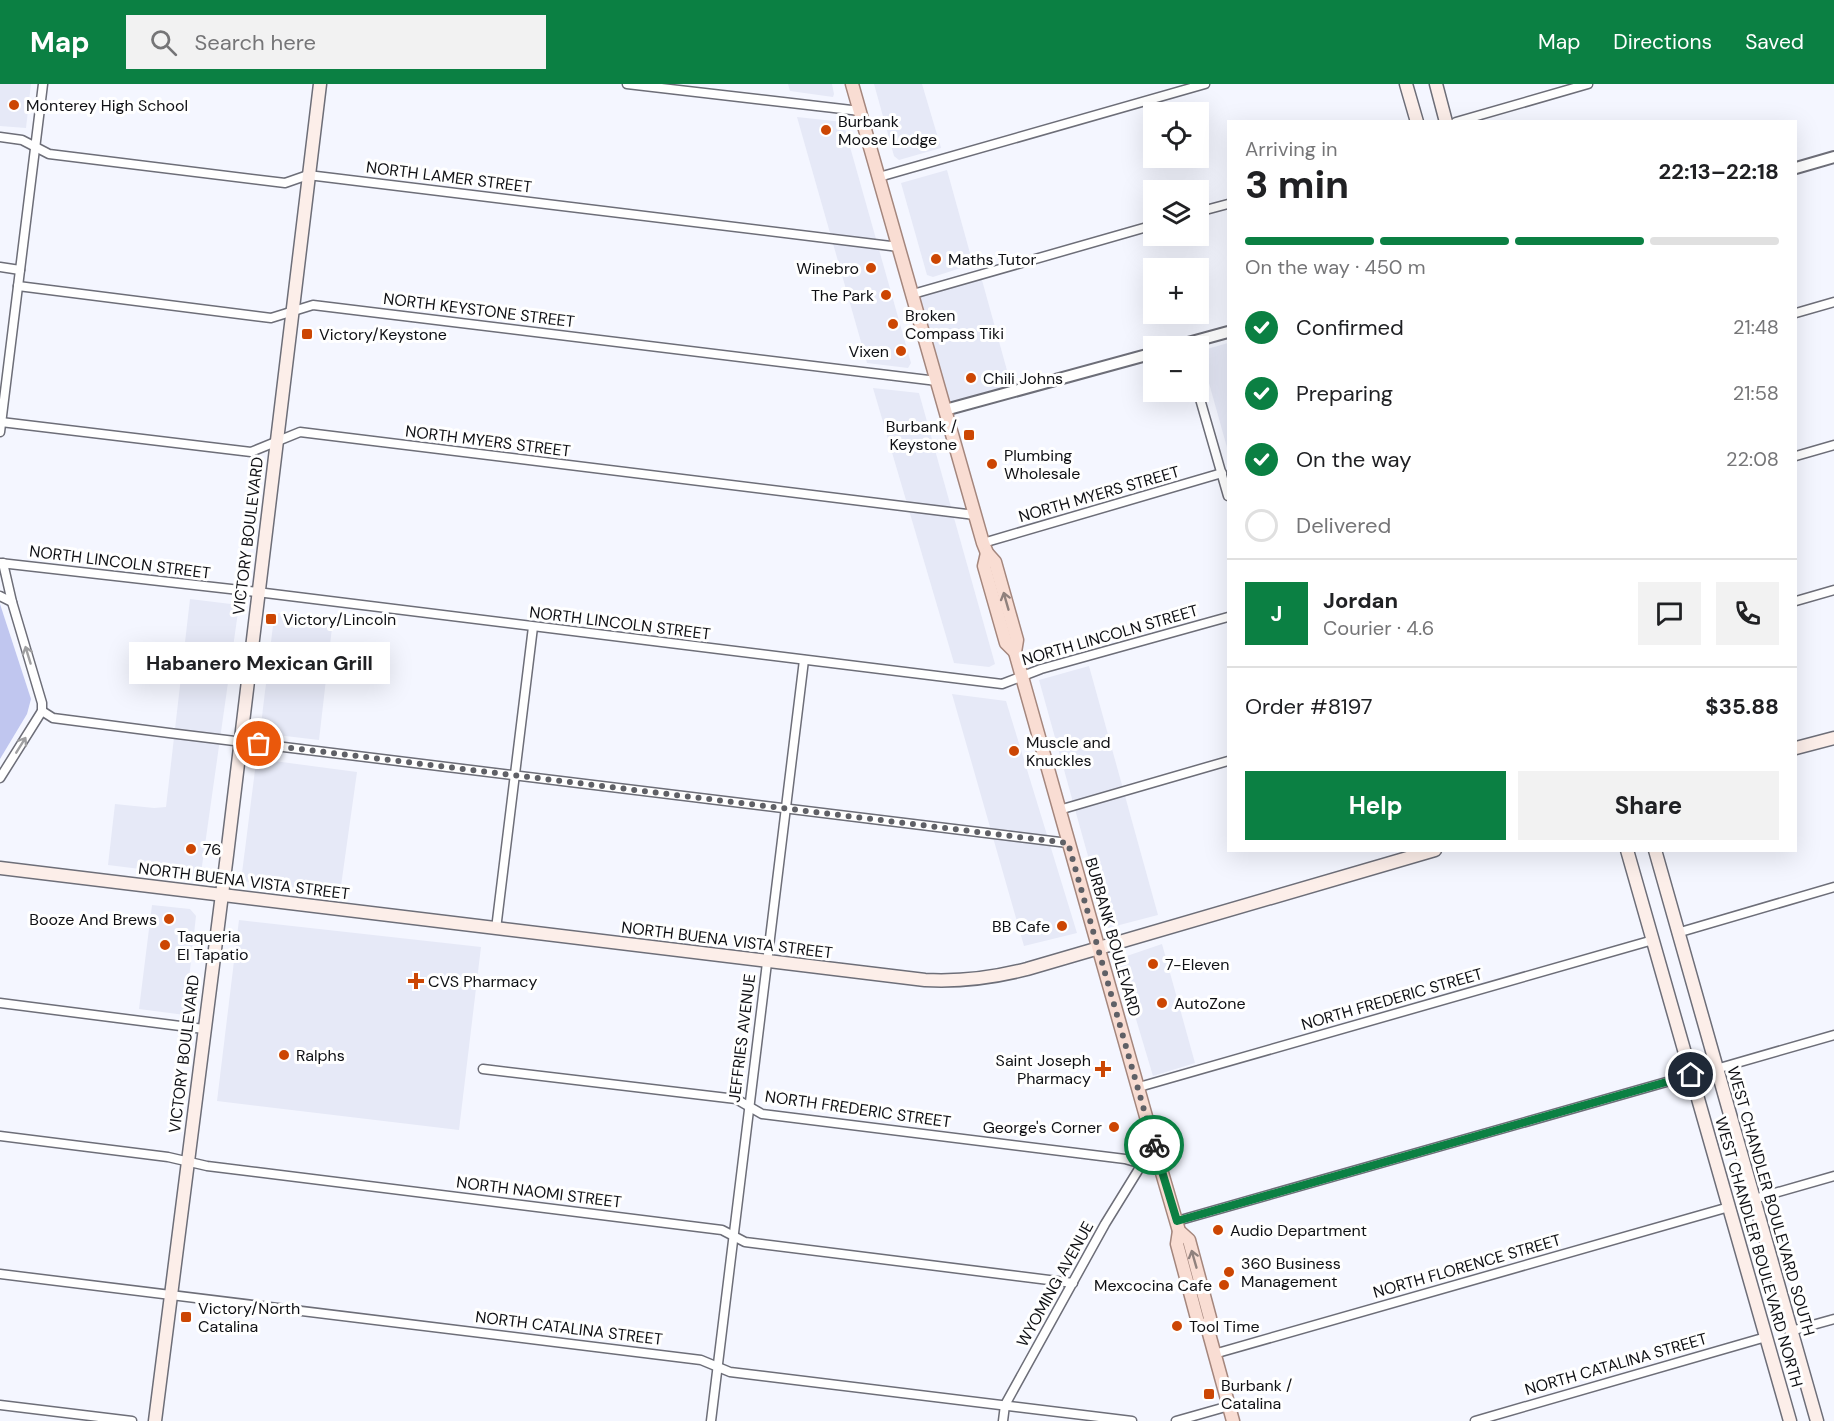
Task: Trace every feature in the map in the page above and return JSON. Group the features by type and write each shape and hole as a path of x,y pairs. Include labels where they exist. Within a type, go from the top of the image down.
{"main road":[{"name":"VICTORY BOULEVARD","path":"156,1421 320,84"},
{"name":"BURBANK BOULEVARD","path":"852,84 985,548 984,566 1006,643 1015,652 1178,1226 1177,1244 1198,1322 1208,1330 1233,1421"},
{"path":"1406,84 1416,120"},
{"path":"1436,84 1445,120"},
{"path":"1797,748 1834,738"},
{"name":"NORTH BUENA VISTA STREET","path":"0,868 767,962 925,980 966,981 1027,969 1161,932 1428,852"},
{"name":"WEST CHANDLER BOULEVARD NORTH","path":"1628,852 1790,1421"},
{"name":"WEST CHANDLER BOULEVARD SOUTH","path":"1655,852 1817,1421"}],"street":[{"path":"1,427 2,397 43,84"},
{"path":"627,84 860,111"},
{"path":"879,177 1205,84"},
{"path":"1463,120 1588,84"},
{"name":"NORTH LAMER STREET","path":"0,137 22,140 49,154 285,183 308,175 898,247"},
{"path":"1797,168 1834,157"},
{"path":"1209,209 1227,204"},
{"path":"913,294 1143,228"},
{"path":"0,267 20,270"},
{"name":"NORTH KEYSTONE STREET","path":"18,286 271,318 313,305 937,381"},
{"path":"1797,313 1834,302"},
{"path":"1209,338 1227,332"},
{"path":"945,410 1143,356"},
{"path":"1201,402 1227,492"},
{"name":"NORTH MYERS STREET","path":"1,427 251,452 276,444 300,432 975,515"},
{"path":"1797,456 1834,445"},
{"name":"NORTH MYERS STREET","path":"985,548 1222,473"},
{"path":"0,778 42,711 42,703 1,565"},
{"name":"NORTH LINCOLN STREET","path":"1,565 257,592 1002,684 1041,669 1227,617"},
{"path":"1797,601 1834,590"},
{"path":"0,596 12,602"},
{"path":"496,929 533,627"},
{"name":"JEFFRIES AVENUE","path":"711,1421 804,660"},
{"path":"42,711 55,718 1068,843"},
{"path":"1059,810 1227,761"},
{"path":"1677,933 1834,887"},
{"name":"NORTH FREDERIC STREET","path":"1139,1087 1653,940"},
{"path":"0,1003 204,1029"},
{"path":"1716,1069 1834,1035"},
{"name":"NORTH FREDERIC STREET","path":"483,1069 736,1099 762,1114 1125,1159 1142,1164 1158,1159"},
{"path":"1178,1226 1691,1075"},
{"name":"NORTH NAOMI STREET","path":"0,1136 187,1160 207,1166 722,1230 746,1242 1073,1283"},
{"name":"WYOMING AVENUE","path":"1003,1421 1005,1405 1105,1224 1142,1164"},
{"path":"1754,1199 1834,1176"},
{"name":"NORTH FLORENCE STREET","path":"1214,1354 1729,1207"},
{"name":"NORTH CATALINA STREET","path":"0,1274 701,1360 730,1372 1132,1421"},
{"path":"1791,1331 1834,1319"},
{"name":"NORTH CATALINA STREET","path":"1474,1421 1766,1337"},
{"path":"0,1405 132,1421"},
{"path":"1176,1421 1229,1406"}],"shaded area":[{"name":"Monterey High School","path":"0,84 31,84 26,128 0,126"},
{"path":"788,84 832,84 834,94 833,97 790,91"},
{"path":"874,84 922,84 941,148 899,160 894,156"},
{"path":"797,117 843,122 911,363 908,368 867,363"},
{"path":"947,170 973,264 933,277 927,275 901,183"},
{"path":"980,273 1013,392 948,407 915,293"},
{"path":"1227,343 1227,447 1209,383 1209,348"},
{"path":"873,388 919,393 995,664 989,667 954,663"},
{"path":"190,599 239,605 201,873 196,876 108,865 115,804 166,807"},
{"path":"0,604 31,699 27,714 0,759"},
{"path":"279,613 333,619 319,740 260,733 274,617"},
{"path":"1089,666 1158,915 1108,928 1039,680"},
{"path":"952,694 1006,701 1077,933 1024,946"},
{"path":"259,759 357,772 340,893 241,881 256,762"},
{"path":"152,905 190,909 196,916 185,1015 139,1009"},
{"path":"239,920 481,947 459,1130 217,1101"},
{"path":"1162,944 1195,1063 1153,1076 1118,959"}],"way so far":[{"path":"259,744 1068,843 1131,1057 1154,1145"}],"place":[{"name":"Monterey High School","path":"14,105"},
{"name":"Burbank Moose Lodge","path":"826,130"},
{"name":"Maths Tutor","path":"936,259"},
{"name":"Winebro","path":"871,268"},
{"name":"The Park","path":"886,295"},
{"name":"Broken Compass Tiki","path":"893,324"},
{"name":"Victory/Keystone","path":"307,334"},
{"name":"Vixen","path":"901,351"},
{"name":"Chili Johns","path":"971,378"},
{"name":"Burbank / Keystone","path":"969,435"},
{"name":"Plumbing Wholesale","path":"992,464"},
{"name":"Victory/Lincoln","path":"271,619"},
{"name":"Habanero Mexican Grill","path":"259,744"},
{"name":"Muscle and Knuckles","path":"1014,751"},
{"name":"76","path":"191,849"},
{"name":"Booze And Brews","path":"169,919"},
{"name":"BB Cafe","path":"1062,926"},
{"name":"Taqueria El Tapatio","path":"165,945"},
{"name":"7-Eleven","path":"1153,964"},
{"name":"CVS Pharmacy","path":"416,981"},
{"name":"AutoZone","path":"1162,1003"},
{"name":"Ralphs","path":"284,1055"},
{"name":"Saint Joseph Pharmacy","path":"1103,1069"},
{"name":"George's Corner","path":"1114,1127"},
{"name":"Audio Department","path":"1218,1230"},
{"name":"360 Business Management","path":"1229,1272"},
{"name":"Mexcocina Cafe","path":"1224,1285"},
{"name":"Victory/North Catalina","path":"186,1317"},
{"name":"Tool Time","path":"1177,1326"},
{"name":"Burbank / Catalina","path":"1209,1394"}],"route":[{"path":"1154,1145 1177,1221 1691,1075"}]}
